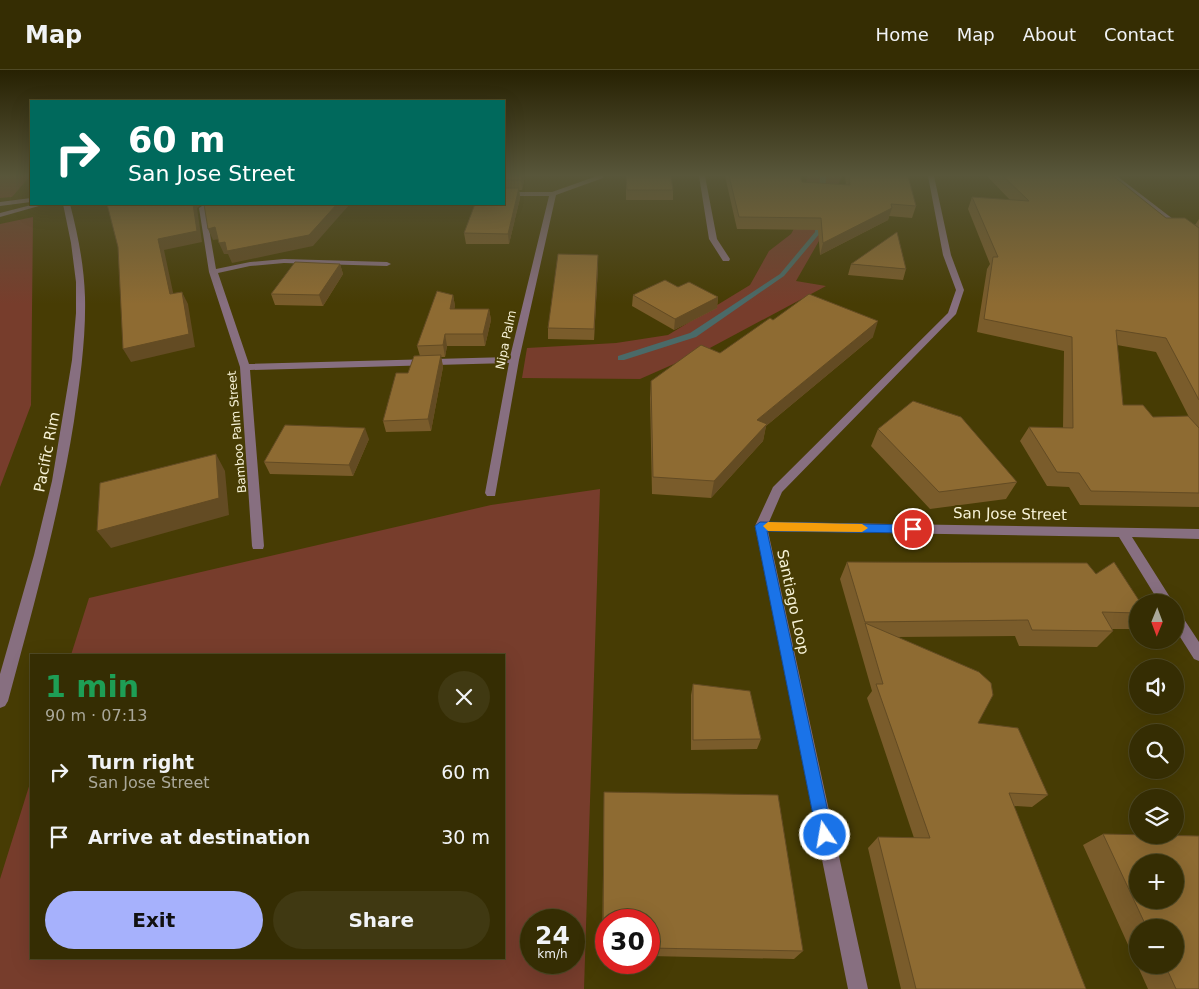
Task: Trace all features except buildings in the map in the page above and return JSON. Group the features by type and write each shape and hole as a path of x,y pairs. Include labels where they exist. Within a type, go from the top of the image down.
{"street":[{"name":"Pacific Rim","path":"0,701 47,528 66,441 79,353 80,284 76,246 70,219"},
{"name":"Bamboo Palm Street","path":"204,219 213,272 245,367 258,546"},
{"name":"Nipa Palm","path":"492,493 514,360 547,219"},
{"path":"709,219 712,239 726,259"},
{"path":"760,526 777,490 952,314 960,290 947,255 940,219"},
{"path":"1168,219 1199,243"},
{"path":"213,272 250,264 284,261 387,264"},
{"path":"245,367 514,360"},
{"name":"San Jose Street","path":"760,526 1199,534"},
{"name":"Santiago Loop","path":"760,526 858,989"},
{"path":"1122,532 1161,594"},
{"path":"1184,631 1199,655"}],"shaded area":[{"path":"33,219 31,405 0,487 0,224"},
{"path":"799,219 828,219 827,227 796,281 826,286 708,349 640,379 522,378 527,348 616,343 668,335 750,285 769,251 791,234"},
{"path":"600,489 585,958 585,909 520,909 520,974 584,974 584,989 0,989 0,879 30,783 30,959 505,959 505,654 71,654 89,598 491,505"}],"waterway":[{"path":"621,358 693,335 782,275 818,232 819,219"}],"slow traffic":[{"path":"768,526 862,528"}],"route":[{"path":"825,835 760,526 913,529"}]}
